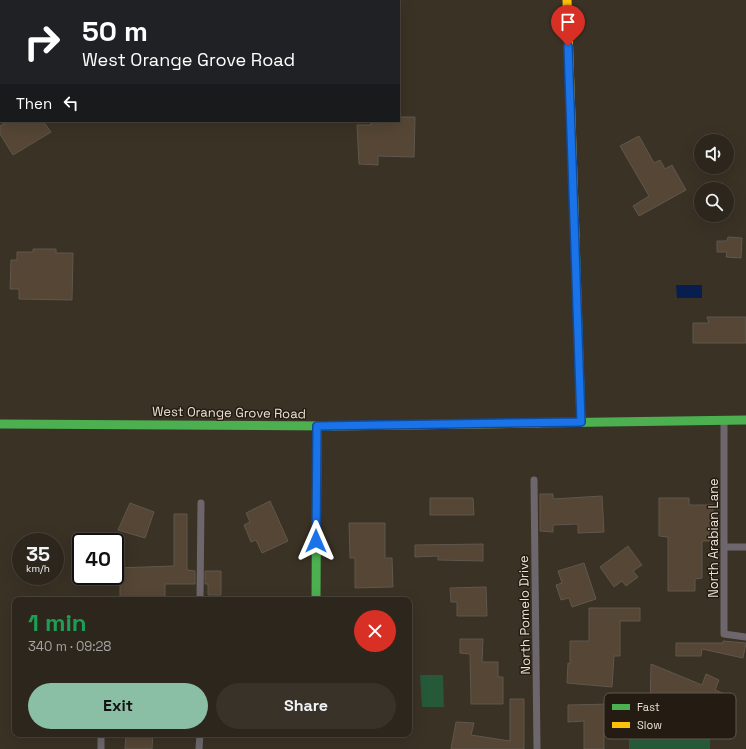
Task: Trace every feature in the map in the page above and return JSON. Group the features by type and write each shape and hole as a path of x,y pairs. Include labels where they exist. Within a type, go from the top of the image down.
{"main road":[{"path":"567,0 581,422"},
{"name":"West Orange Grove Road","path":"0,424 317,426 746,420"},
{"path":"316,597 317,426"}],"lane":[{"name":"North Arabian Lane","path":"724,420 724,634 746,637"},
{"name":"North Pomelo Drive","path":"534,480 537,749"},
{"path":"200,597 201,503"},
{"path":"725,547 746,547"},
{"path":"101,737 101,749"},
{"path":"200,737 200,749"}],"green space":[{"path":"420,675 443,675 444,707 422,707"},
{"path":"629,739 710,739 710,749 629,749"}],"water":[{"path":"676,285 702,285 702,298 677,298"}],"building":[{"path":"400,117 415,117 414,157 378,156 378,165 359,164 357,125 371,125 371,122 400,122"},
{"path":"6,122 44,122 51,132 13,155 0,134 0,126"},
{"path":"639,136 654,163 660,160 665,169 672,165 686,190 639,216 633,206 649,196 620,146"},
{"path":"728,237 742,238 741,258 726,257 727,252 717,252 717,241 727,241"},
{"path":"33,249 56,249 56,253 73,253 72,300 19,299 19,289 10,289 11,260 17,260 17,252 33,252"},
{"path":"707,317 746,317 746,343 693,343 693,323 709,323"},
{"path":"540,494 553,494 553,499 602,496 604,532 578,533 578,524 553,525 553,532 540,531"},
{"path":"430,498 473,498 474,515 430,515"},
{"path":"659,498 689,498 689,505 713,505 713,541 702,541 702,578 695,579 695,591 668,591 668,537 659,536"},
{"path":"270,501 288,541 262,553 256,540 251,542 244,525 250,522 246,513"},
{"path":"130,503 154,512 145,538 118,530"},
{"path":"174,514 187,514 187,570 195,571 195,584 165,584 165,597 120,597 120,585 124,585 124,568 174,566"},
{"path":"349,523 385,523 385,558 392,558 393,587 355,588 355,558 350,558"},
{"path":"483,544 483,561 438,560 438,556 415,557 415,545"},
{"path":"628,546 642,565 633,571 638,577 626,586 622,581 614,587 600,567"},
{"path":"584,563 596,599 572,607 569,598 561,600 556,585 562,583 558,571"},
{"path":"205,571 221,571 221,595 208,595 208,584 205,584"},
{"path":"486,587 487,616 457,616 457,602 451,602 450,588"},
{"path":"589,608 640,608 640,621 620,621 620,656 614,656 612,687 567,683 568,663 570,664 570,641 589,641"},
{"path":"460,639 483,639 482,662 498,662 498,677 503,677 503,704 471,704 470,654 460,653"},
{"path":"723,641 746,643 743,658 702,649 701,656 676,656 676,643 723,643"},
{"path":"651,664 702,685 706,674 719,680 715,690 722,693 650,693"},
{"path":"510,699 524,699 524,749 451,749 456,722 474,723 471,735 510,741"},
{"path":"604,704 604,749 584,749 584,721 568,722 568,705"},
{"path":"126,737 153,737 152,749 125,749"}],"traffic: fast":[{"path":"575,236 581,421"},
{"path":"538,423 746,420"},
{"path":"0,424 333,426"},
{"path":"316,597 317,426"}],"traffic: slow":[{"path":"567,0 575,236"},
{"path":"333,426 538,423"}],"route":[{"path":"316,541 317,426 581,422 568,46"}]}
